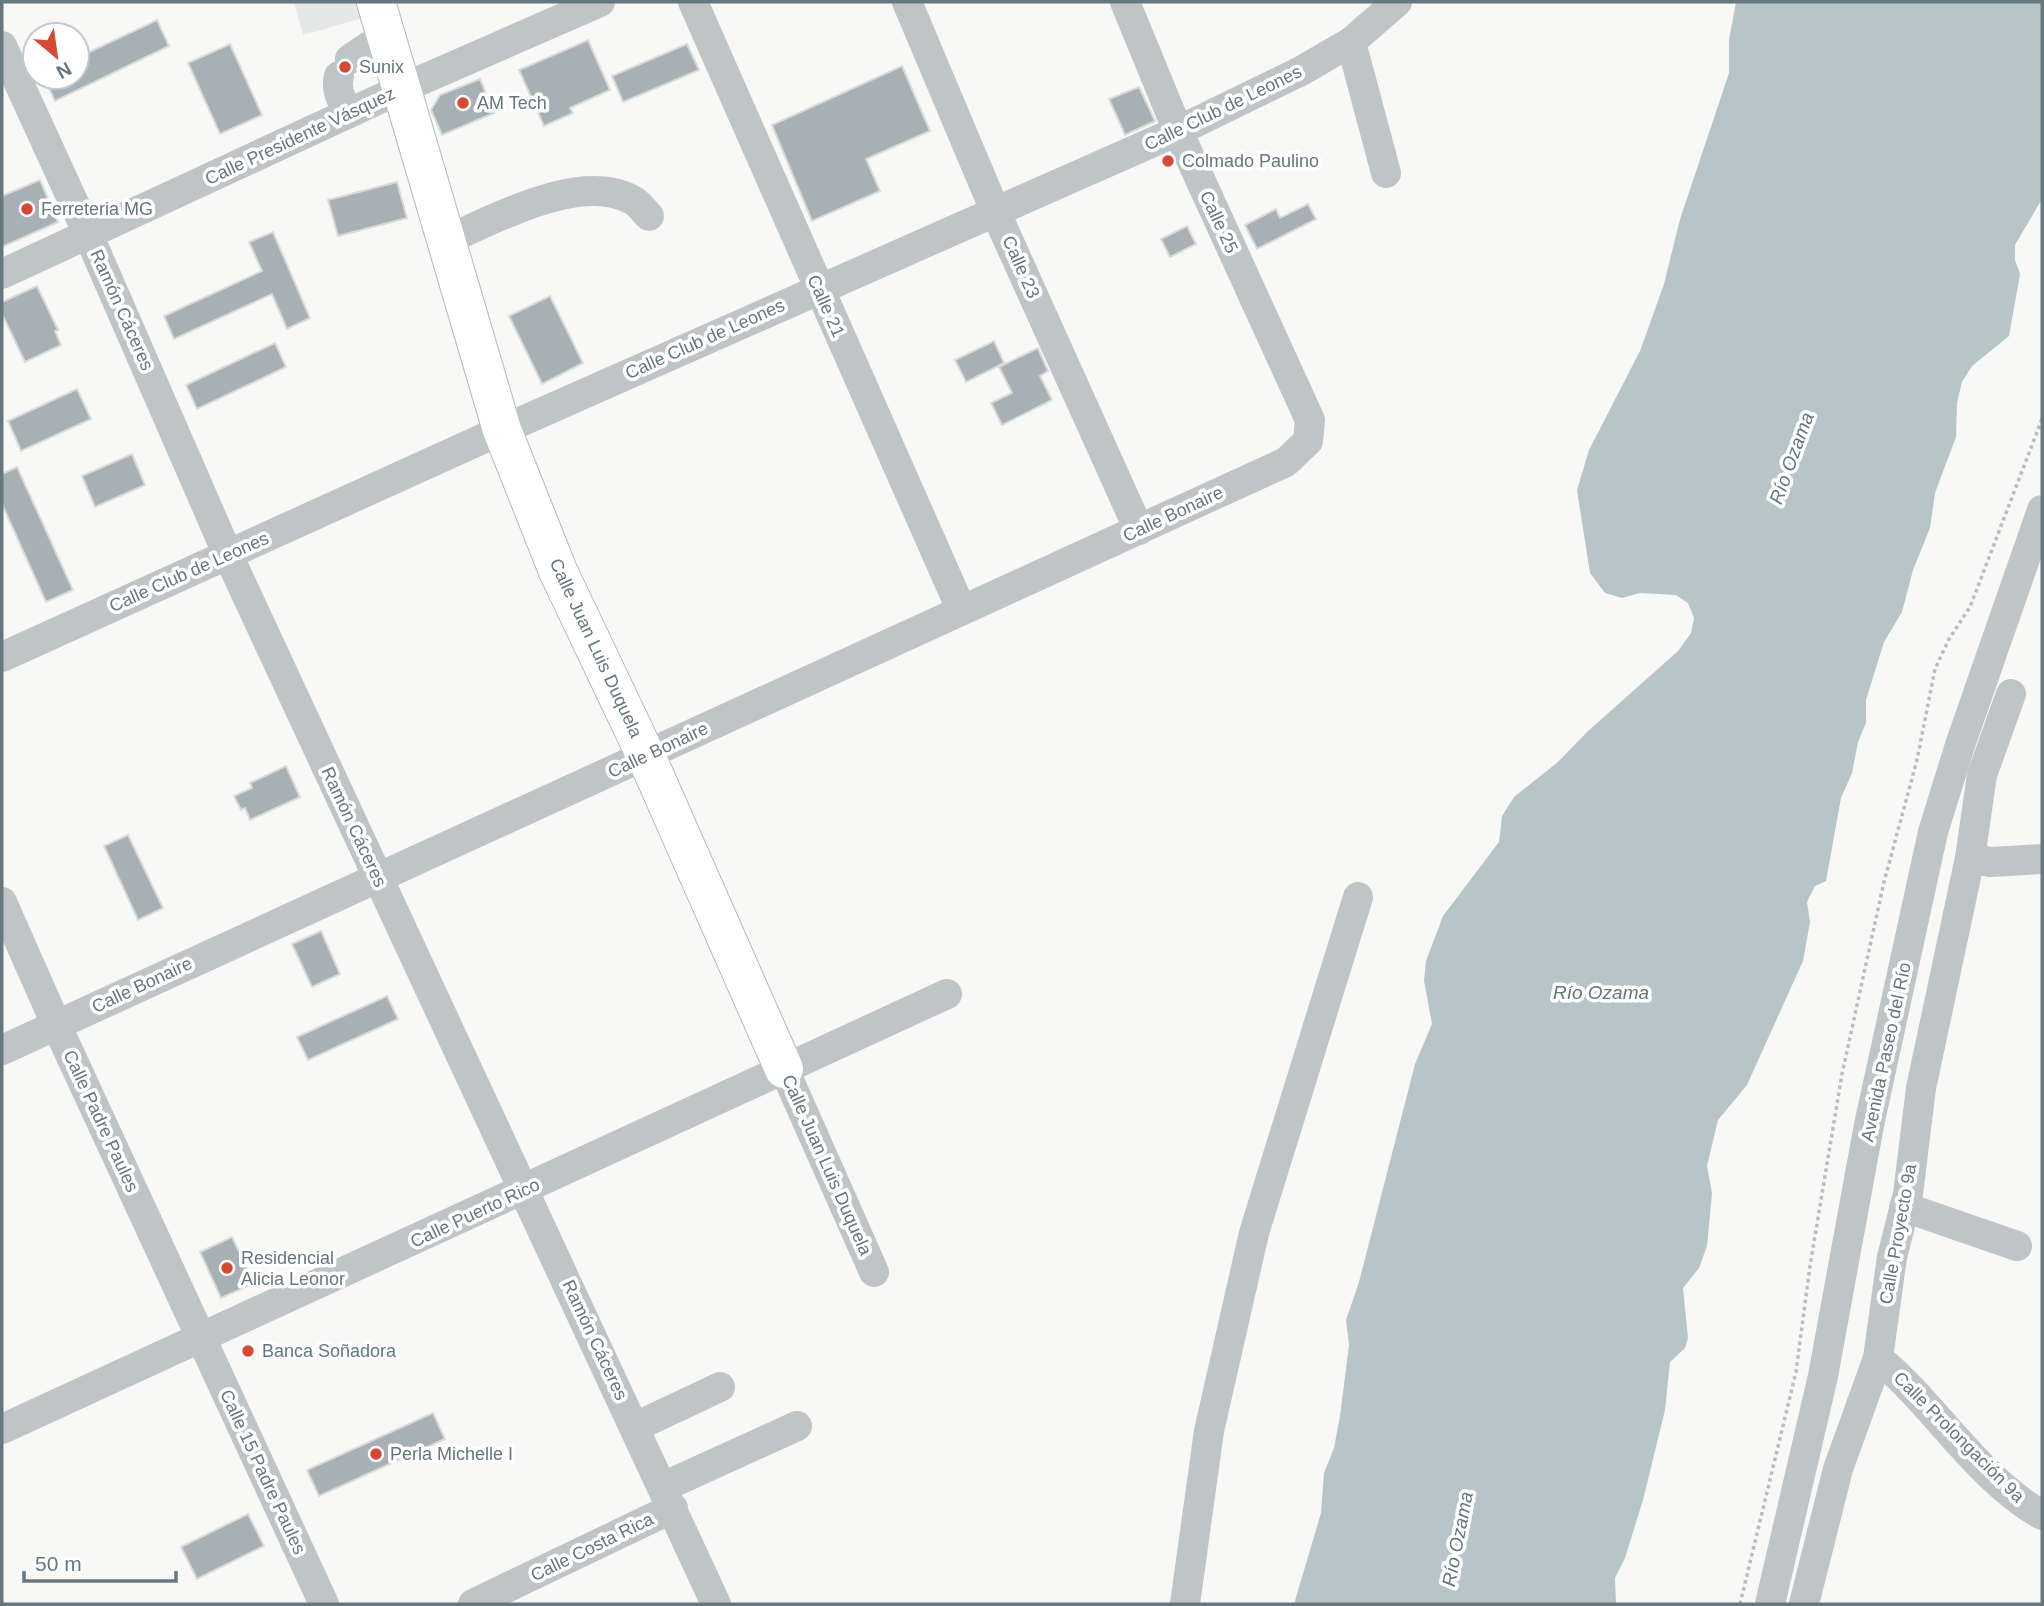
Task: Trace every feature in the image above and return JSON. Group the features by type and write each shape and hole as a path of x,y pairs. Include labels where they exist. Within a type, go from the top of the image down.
{"main road":[{"name":"Calle Juan Luis Duquela","path":"376,2 502,430 558,571 646,756 784,1069"}],"street":[{"name":"Calle Presidente Vásquez","path":"2,274 401,89 600,2"},
{"name":"Calle 21","path":"693,2 961,610"},
{"name":"Calle 23","path":"906,2 996,212 1139,530"},
{"name":"Calle 25","path":"1125,2 1178,131 1310,420 1308,441"},
{"name":"Calle Club de Leones","path":"2,657 502,430 1178,131 1301,71 1351,42 1397,2"},
{"path":"349,113 339,93 344,68 368,47 388,40"},
{"path":"1351,42 1386,173"},
{"name":"Ramón Cáceres","path":"2,46 88,234 228,555 716,1604"},
{"path":"446,240 555,195 585,189 614,193 635,202 649,216"},
{"name":"Calle Bonaire","path":"2,1050 1286,462 1308,441"},
{"name":"Avenida Paseo del Río","path":"1770,1604 1823,1376 1870,1125 1933,832 2042,510"},
{"name":"Calle Proyecto 9a","path":"1804,1604 1838,1469 1878,1357 1921,1088 1970,858 1982,775 2011,694"},
{"path":"1970,858 1990,862 2042,859"},
{"path":"1185,1604 1209,1431 1254,1233 1359,897"},
{"name":"Calle Padre Paules","path":"2,902 201,1339"},
{"name":"Calle Puerto Rico","path":"2,1429 947,994"},
{"name":"Calle Juan Luis Duquela","path":"784,1069 874,1272"},
{"path":"1904,1207 2017,1247"},
{"name":"Calle 15 Padre Paules","path":"201,1339 324,1604"},
{"name":"Calle Prolongación 9a","path":"1878,1357 1905,1380 1961,1444 2020,1502 2042,1515"},
{"path":"635,1427 720,1387"},
{"name":"Calle Costa Rica","path":"473,1604 797,1426"}],"shaded area":[{"path":"294,2 366,2 370,16 303,35"}],"water":[{"name":"Río Ozama","path":"1736,2 2042,2 2042,199 2015,245 2015,260 2020,274 2009,336 1972,366 1962,382 1957,403 1956,437 1935,493 1930,528 1913,570 1902,612 1884,642 1866,700 1866,723 1858,742 1852,773 1841,798 1826,881 1815,886 1807,902 1810,922 1803,961 1747,1085 1718,1120 1707,1166 1712,1193 1707,1246 1699,1268 1683,1288 1688,1338 1685,1348 1670,1362 1665,1410 1643,1500 1625,1558 1615,1578 1616,1604 1294,1604 1321,1513 1324,1473 1334,1448 1340,1416 1349,1345 1346,1320 1359,1282 1415,1064 1432,1024 1424,981 1426,961 1443,916 1499,842 1502,816 1514,797 1558,762 1587,732 1678,651 1691,633 1694,618 1688,603 1676,595 1640,593 1622,598 1605,593 1590,573 1577,490 1589,450 1640,351 1664,284 1680,219 1729,73 1729,40"}],"building":[{"path":"157,20 169,46 91,84 91,51"},
{"path":"588,40 610,90 570,108 573,113 544,126 519,70"},
{"path":"230,44 262,115 220,134 188,63"},
{"path":"687,44 699,70 623,102 612,76"},
{"path":"902,66 930,131 866,159 880,191 812,221 772,125"},
{"name":"AM Tech","path":"480,79 494,113 442,135 431,110 440,95"},
{"path":"1139,87 1155,121 1125,135 1109,99"},
{"path":"50,91 76,91 55,101"},
{"name":"Ferreteria MG","path":"40,180 58,222 2,247 2,196"},
{"path":"397,182 407,218 338,236 328,200"},
{"path":"1308,204 1316,219 1257,249 1245,225 1276,209 1280,218"},
{"path":"1187,226 1196,244 1170,257 1161,239"},
{"path":"273,232 310,318 287,329 272,294 174,339 164,316 262,271 249,242"},
{"path":"37,286 58,330 55,331 61,345 25,362 2,314 2,302"},
{"path":"550,296 583,363 542,384 509,316"},
{"path":"994,341 1004,363 966,382 955,360"},
{"path":"275,343 286,367 197,409 186,385"},
{"path":"1038,348 1048,371 1040,376 1052,400 1002,425 991,403 1012,393 999,367"},
{"path":"77,389 91,419 21,451 8,421"},
{"path":"132,454 145,485 95,507 82,476"},
{"path":"17,467 73,590 46,602 2,504 2,474"},
{"path":"286,766 300,797 250,820 245,808 241,810 234,796 252,788 250,783"},
{"path":"128,835 163,908 138,920 104,846"},
{"path":"321,931 340,974 312,987 292,944"},
{"path":"387,996 398,1019 308,1060 297,1037"},
{"name":"Residencial Alicia Leonor","path":"232,1237 254,1283 221,1298 200,1252"},
{"name":"Perla Michelle I","path":"433,1413 445,1439 319,1496 307,1470"},
{"path":"248,1514 264,1546 197,1579 181,1547"}],"place":[{"name":"Sunix","path":"345,67"},
{"name":"AM Tech","path":"463,103"},
{"name":"Colmado Paulino","path":"1168,161"},
{"name":"Ferreteria MG","path":"27,209"},
{"name":"Residencial Alicia Leonor","path":"227,1268"},
{"name":"Banca Soñadora","path":"248,1351"},
{"name":"Perla Michelle I","path":"376,1454"}]}
